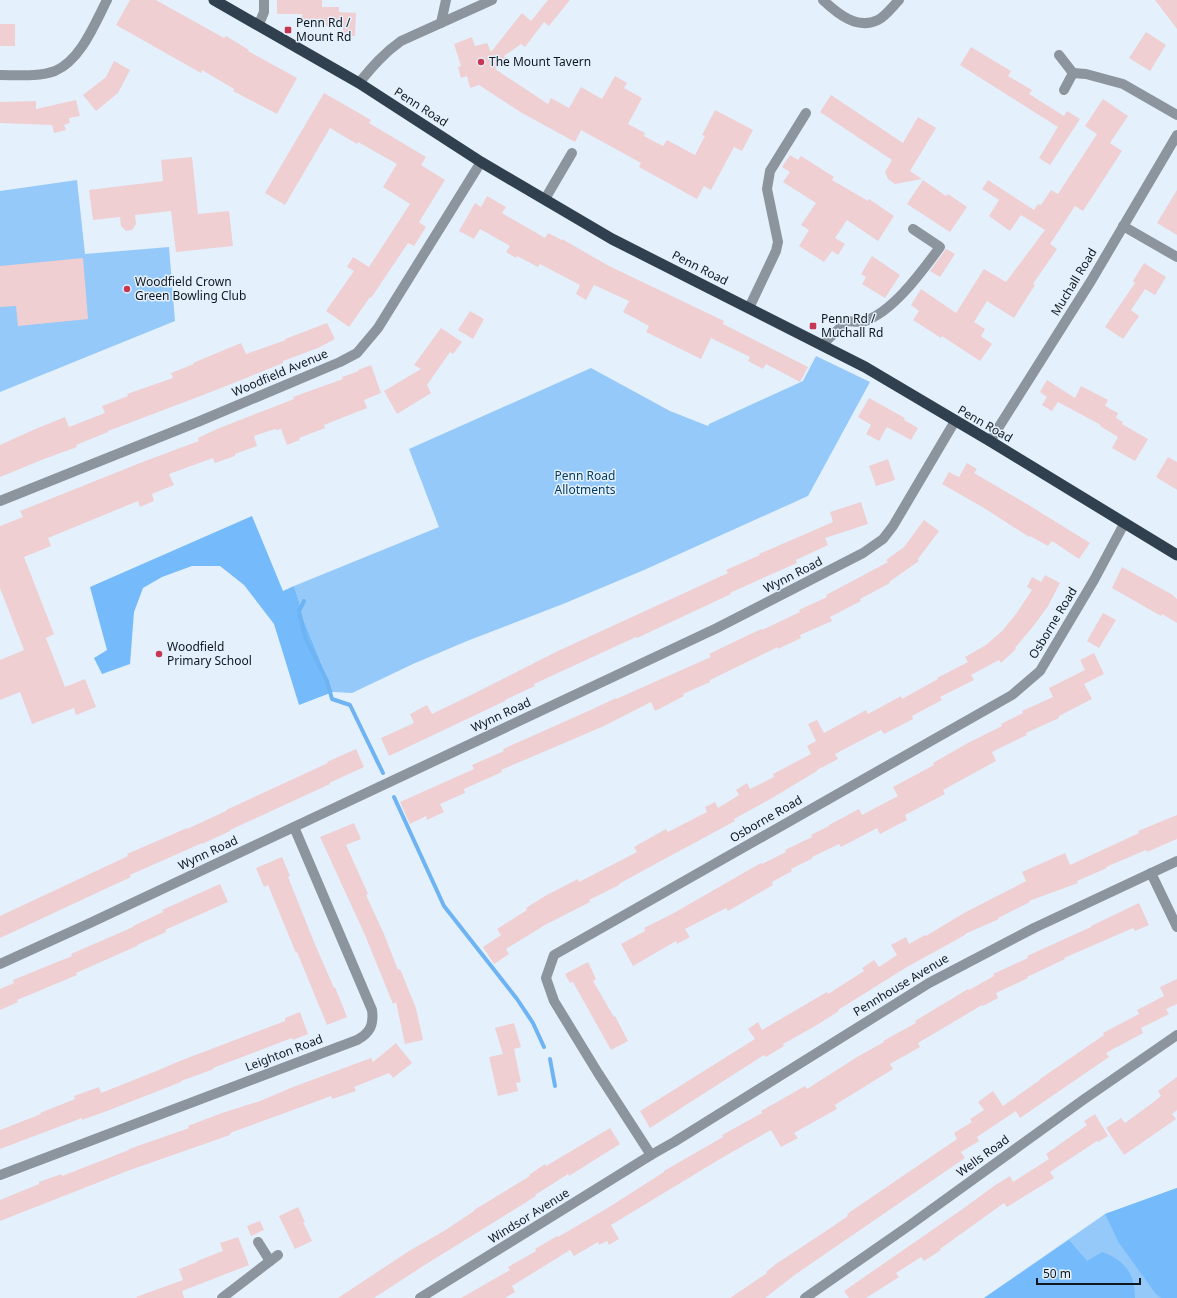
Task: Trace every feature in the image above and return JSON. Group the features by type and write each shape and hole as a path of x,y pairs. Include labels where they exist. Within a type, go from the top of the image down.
{"highway":[{"name":"Penn Road","path":"214,0 259,24 359,83 481,162 612,239 865,367 1177,555"}],"street":[{"path":"0,74 45,73 55,71 62,67 80,52 107,0"},
{"path":"259,24 264,12 264,0"},
{"path":"441,23 446,0"},
{"path":"359,83 374,64 388,50 401,41 492,0"},
{"path":"823,0 845,18 862,24 879,20 898,0"},
{"path":"1059,55 1074,73 1086,74 1122,84 1177,115"},
{"path":"1064,90 1074,73"},
{"path":"749,308 776,251 778,242 766,189 770,171 806,112"},
{"name":"Muchall Road","path":"990,441 1091,281 1177,135"},
{"path":"545,199 572,153"},
{"name":"Woodfield Avenue","path":"0,501 200,421 340,362 357,353 378,328 481,162"},
{"path":"1123,226 1177,258"},
{"path":"822,345 847,321 864,322 880,313 915,280 940,247 914,229"},
{"name":"Wynn Road","path":"0,964 718,628 863,553 883,539 894,526 955,421"},
{"name":"Osborne Road","path":"651,1155 554,1001 546,978 554,955 1012,695 1040,671 1094,580 1124,524"},
{"name":"Leighton Road","path":"0,1175 357,1040 365,1035 370,1029 373,1020 372,1010 294,827"},
{"name":"Pennhouse Avenue","path":"651,1155 929,983 1034,928 1177,861"},
{"path":"1151,872 1177,927"},
{"name":"Wells Road","path":"804,1298 910,1225 1083,1100 1177,1035"},
{"name":"Windsor Avenue","path":"420,1298 651,1155"},
{"path":"222,1298 274,1258 258,1242"}],"green space":[{"path":"77,180 85,254 169,247 175,321 0,392 0,191"},
{"name":"Penn Road Allotments","path":"816,356 870,382 808,496 644,570 563,604 467,641 413,664 352,693 333,692 302,616 294,586 439,527 409,449 591,368 670,411 708,426 709,424 803,381"},
{"path":"1177,1188 1177,1298 984,1298 1105,1214"}],"shaded area":[{"path":"252,516 283,591 294,586 302,616 333,692 299,705 274,624 244,585 220,566 192,566 162,577 143,588 134,612 130,664 102,674 94,658 107,650 90,587"},
{"path":"1177,1188 1177,1298 1161,1298 1156,1294 1119,1243 1105,1214"},
{"path":"1069,1240 1087,1261 1102,1252 1117,1259 1123,1264 1131,1275 1135,1289 1135,1298 984,1298"}],"building":[{"path":"130,0 156,0 224,38 226,36 249,50 248,51 297,78 277,114 233,91 234,89 202,70 201,73 116,25"},
{"path":"277,0 322,0 322,7 339,7 339,12 356,13 355,36 343,36 343,26 326,26 326,21 302,22 302,14 277,14"},
{"path":"548,0 570,0 549,26 544,22 525,47 521,44 504,56 506,59 495,69 548,104 551,98 569,108 581,87 602,99 615,76 627,83 624,88 642,98 628,124 645,133 644,136 663,146 667,140 695,155 705,136 702,135 715,110 753,130 742,151 734,147 711,190 704,186 697,199 639,167 641,163 581,130 575,142 522,113 479,85 470,88 467,76 461,78 458,67 461,66 454,44 472,37 475,46 487,43 491,52 522,13 531,21"},
{"path":"1155,0 1177,0 1177,29"},
{"path":"0,24 15,24 15,46 0,46"},
{"path":"1146,32 1166,45 1150,71 1129,58"},
{"path":"971,47 1011,71 1008,76 1032,90 1029,94 1064,116 1067,111 1080,119 1050,165 1039,158 1058,127 960,65"},
{"path":"114,61 130,70 118,93 96,111 83,95 106,77"},
{"path":"324,93 371,120 369,123 426,157 421,165 445,180 419,222 426,227 414,246 408,243 371,298 370,297 349,327 326,311 354,271 347,267 353,257 369,267 410,204 383,187 397,164 358,142 357,144 330,128 285,205 265,193"},
{"path":"831,95 903,143 918,117 936,128 910,171 922,179 895,184 888,179 885,172 892,160 820,112"},
{"path":"1103,99 1128,116 1110,143 1122,151 1083,211 1075,206 1050,244 1057,249 1033,284 1035,285 1014,318 987,301 974,322 985,329 981,336 992,344 980,361 942,336 941,338 913,320 919,311 911,305 921,289 956,313 984,269 1006,282 1045,230 1021,215 1010,231 989,216 999,200 982,189 988,180 1034,210 1038,204 1041,205 1051,190 1058,194 1097,134 1085,126"},
{"path":"76,100 80,116 69,118 70,123 64,125 66,130 54,133 52,125 0,123 0,102 36,101 36,109"},
{"path":"790,155 798,160 801,156 834,177 832,180 868,201 869,199 894,216 878,241 847,220 835,238 845,244 838,255 832,251 824,262 799,246 809,230 801,225 816,203 783,182 790,172 782,167"},
{"path":"192,157 198,214 229,211 233,246 176,252 171,211 135,215 136,224 132,230 126,231 121,226 120,217 93,220 89,190 163,181 161,160"},
{"path":"923,180 946,196 948,194 967,207 950,232 907,204"},
{"path":"1177,190 1177,235 1157,223"},
{"path":"487,196 506,207 502,213 545,238 548,233 562,239 609,266 724,321 723,324 808,367 800,382 766,364 763,369 748,361 750,357 711,338 701,359 646,332 649,326 623,312 629,301 594,285 586,300 576,294 580,285 540,264 538,267 517,256 516,258 506,252 510,246 480,229 474,239 459,231 475,203 481,207"},
{"path":"946,249 955,254 940,277 930,271"},
{"path":"872,256 900,275 885,298 862,284 866,277 861,274"},
{"path":"83,258 88,319 18,326 16,306 0,307 0,266"},
{"path":"1144,263 1166,277 1155,295 1145,289 1131,310 1139,316 1123,339 1105,327 1135,283 1133,281"},
{"path":"470,311 484,319 473,339 458,330"},
{"path":"327,323 335,339 318,348 283,361 283,363 211,392 108,431 76,445 77,447 0,477 0,445 65,417 69,427 105,413 102,406 128,396 127,394 173,378 171,373 241,343 246,354 286,340 285,339"},
{"path":"441,328 462,342 453,354 450,352 427,385 431,393 397,414 384,391 421,369 414,365"},
{"path":"371,365 381,393 364,400 367,408 324,425 325,428 299,438 300,440 287,445 281,429 275,429 254,436 257,446 235,454 235,456 215,463 213,458 169,474 174,485 152,494 154,501 140,507 138,501 48,538 51,546 24,557 54,634 46,638 65,687 85,679 96,707 76,715 74,708 32,724 20,692 0,700 0,660 24,650 0,588 0,526 23,517 20,511 199,441 198,438 217,429 294,399 293,397 343,379 342,377"},
{"path":"1047,380 1075,398 1081,386 1108,400 1105,406 1118,413 1116,418 1123,422 1122,424 1148,439 1135,461 1112,448 1118,437 1100,426 1101,425 1058,402 1052,411 1042,405 1047,397 1040,392"},
{"path":"869,398 905,418 904,420 918,428 911,440 887,427 879,441 866,434 871,425 858,417"},
{"path":"1168,457 1177,462 1177,490 1156,477"},
{"path":"888,459 895,480 876,486 869,466"},
{"path":"967,463 977,469 974,473 1090,543 1079,559 1052,541 1048,546 1030,536 1029,537 984,508 942,484 949,472 959,477"},
{"path":"861,502 868,524 825,538 828,545 796,560 797,563 730,593 731,594 637,638 636,637 534,684 535,686 505,701 389,756 381,738 414,723 410,714 427,705 432,714 560,650 728,573 726,570 760,555 759,554 833,522 830,512"},
{"path":"924,520 939,531 918,559 919,561 889,582 890,583 860,599 861,601 830,617 832,621 800,635 801,638 778,649 778,647 710,680 710,682 683,694 684,696 655,711 651,702 604,726 501,770 502,772 464,789 465,793 440,804 444,812 427,820 426,816 410,824 400,802 474,769 472,765 504,751 503,749 711,657 709,654 800,612 799,610 827,597 826,595 888,562 886,560 904,547"},
{"path":"1122,567 1173,595 1177,599 1177,623 1162,614 1161,616 1112,588"},
{"path":"1045,575 1060,583 1048,606 1035,624 1015,648 1016,649 1001,663 999,660 971,675 974,680 940,697 942,700 912,716 913,719 884,734 881,730 835,754 838,759 734,819 735,821 589,900 590,902 545,925 506,949 509,954 494,964 483,947 501,935 497,929 527,910 526,908 545,896 578,879 579,882 637,852 634,847 666,829 668,832 707,812 705,807 715,802 718,808 739,795 736,790 747,783 750,789 774,777 773,774 811,754 807,746 816,741 808,724 817,720 824,733 866,710 868,714 901,696 902,699 938,679 937,678 968,662 965,657 986,645 1002,631 1016,614 1032,590 1027,587 1032,577 1041,582"},
{"path":"1103,613 1116,620 1099,648 1087,641"},
{"path":"1094,653 1104,674 1084,684 1092,699 1059,716 1059,718 1026,733 1027,735 992,752 996,761 943,790 945,794 905,815 907,820 880,834 877,828 841,847 839,844 812,857 813,858 791,869 792,871 772,882 773,885 728,911 726,908 685,929 690,937 677,944 676,941 633,966 621,944 645,931 644,928 672,914 761,863 762,864 786,852 785,850 812,837 811,835 859,809 862,815 898,796 893,787 934,765 933,763 966,744 1002,726 1001,724 1023,713 1022,711 1053,697 1049,688 1085,670 1080,660"},
{"path":"356,749 364,767 202,844 130,875 131,877 0,938 0,916 128,856 127,854 187,829"},
{"path":"1177,815 1177,839 1106,867 1107,868 1077,881 1078,883 1029,901 1030,902 998,918 999,919 965,934 907,967 838,1010 839,1011 817,1025 783,1044 784,1046 766,1057 764,1055 650,1128 640,1111 755,1039 748,1029 758,1022 762,1030 827,992 828,994 864,971 862,968 874,960 879,967 897,955 891,945 906,937 909,944 925,935 926,936 964,913 1026,881 1022,872 1065,853 1070,865 1139,833 1138,831"},
{"path":"354,823 361,839 346,845 368,894 366,895 384,934 398,970 400,969 416,1008 423,1040 405,1044 396,1002 393,1004 365,935 320,837"},
{"path":"282,857 290,876 288,877 314,942 347,1017 327,1025 268,885 264,887 256,868"},
{"path":"220,884 228,902 165,930 166,932 137,946 76,973 77,975 17,1000 18,1002 0,1010 0,989 14,983 13,980 72,956 71,954 133,927 163,912 162,910"},
{"path":"1139,903 1149,925 1135,931 1133,928 1064,958 1065,959 996,993 998,998 983,1006 982,1005 918,1043 920,1047 890,1064 893,1069 835,1105 837,1109 794,1133 798,1138 781,1147 771,1130 611,1225 619,1239 609,1245 607,1241 599,1245 598,1242 574,1256 570,1250 512,1286 515,1292 505,1298 461,1298 510,1270 508,1267 536,1251 535,1249 606,1209 664,1171 723,1137 722,1135 762,1113 761,1111 805,1086 807,1089 857,1057 884,1042 883,1041 916,1023 915,1021 968,989 969,990 994,976 993,974 1028,958 1027,956"},
{"path":"588,962 596,979 593,981 614,1017 615,1016 628,1041 611,1050 573,982 570,983 565,974"},
{"path":"1177,979 1177,1004 1166,1009 1169,1014 1141,1028 1143,1033 1106,1053 1109,1057 1020,1118 1016,1111 977,1137 979,1141 961,1152 965,1158 796,1274 765,1298 730,1298 767,1273 766,1272 776,1264 848,1216 847,1214 957,1139 954,1133 972,1122 970,1119 984,1110 978,1102 993,1091 1003,1106 1104,1035 1103,1033 1139,1014 1137,1010 1164,996 1160,987"},
{"path":"300,1012 308,1034 293,1040 292,1038 107,1111 82,1120 82,1118 0,1149 0,1130 75,1099 74,1096 99,1087 101,1093 285,1021 285,1018"},
{"path":"514,1023 521,1047 514,1049 521,1082 516,1083 518,1091 498,1096 489,1057 503,1054 495,1028"},
{"path":"396,1043 412,1063 393,1078 389,1073 354,1087 356,1091 332,1099 331,1096 230,1133 230,1135 130,1170 0,1221 0,1200 39,1184 39,1182 61,1174 62,1176 129,1149 189,1128 188,1126 222,1113 260,1101 371,1058 373,1062"},
{"path":"1177,1077 1177,1110 1172,1114 1176,1119 1124,1155 1106,1128 1121,1118 1125,1123 1161,1096 1158,1091"},
{"path":"1095,1114 1108,1136 1098,1142 1097,1141 1050,1172 1054,1178 1007,1207 1004,1203 940,1249 941,1250 924,1261 921,1257 896,1273 899,1277 866,1298 849,1298 844,1291 994,1186 1010,1176 1013,1182 1049,1159 1046,1154 1087,1125 1084,1121"},
{"path":"610,1128 620,1144 569,1176 568,1174 535,1195 536,1196 374,1298 338,1298 409,1251 444,1231 474,1210 530,1176 529,1175 545,1164 546,1166"},
{"path":"298,1207 312,1241 295,1249 279,1216"},
{"path":"260,1221 264,1230 251,1236 247,1226"},
{"path":"238,1237 249,1265 182,1291 184,1298 136,1297 183,1280 179,1269 223,1251 220,1243"}],"waterway":[{"path":"304,601 299,611 305,637 327,681 332,699 350,705 383,773"},
{"path":"394,797 444,906 517,999 533,1023 544,1047"},
{"path":"550,1059 555,1086"}],"place":[{"name":"Penn Rd / Mount Rd","path":"288,30"},
{"name":"The Mount Tavern","path":"481,62"},
{"name":"Woodfield Crown Green Bowling Club","path":"127,289"},
{"name":"Penn Rd / Muchall Rd","path":"813,326"},
{"name":"Woodfield Primary School","path":"159,654"}]}
